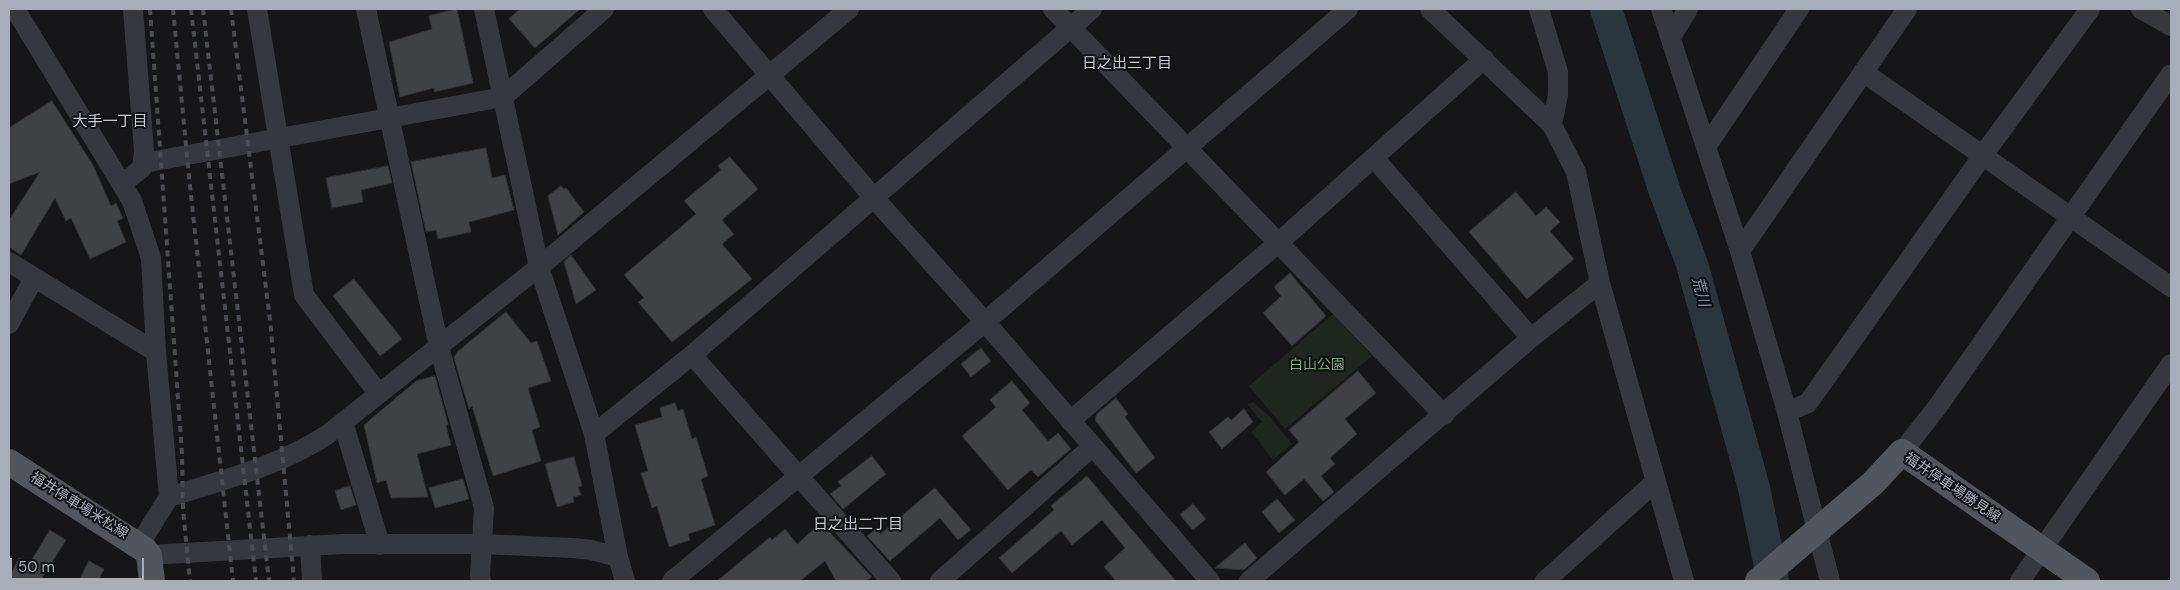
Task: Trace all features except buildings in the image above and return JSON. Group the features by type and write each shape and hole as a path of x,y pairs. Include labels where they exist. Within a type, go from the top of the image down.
{"main road":[{"name":"福井停車場勝見線","path":"1758,581 1873,483 1902,452 2087,581"},
{"name":"福井停車場米松線","path":"9,462 144,550"},
{"path":"144,550 152,581"}],"street":[{"path":"15,9 132,201 144,231 151,258 156,352 169,497 144,550 310,545 481,544 591,550 618,557"},
{"path":"122,184 138,172 144,163 133,9"},
{"path":"257,9 304,295 378,392"},
{"path":"366,9 439,347 484,508 481,544 481,581"},
{"path":"484,9 539,266 594,434 618,557 625,581"},
{"path":"144,163 503,96 604,9"},
{"path":"713,9 874,198 985,322 1210,581"},
{"path":"169,497 252,471 318,441 539,266 849,9"},
{"path":"1052,9 1444,414"},
{"path":"594,434 692,355 1092,9"},
{"path":"672,581 985,322 1348,9"},
{"path":"1430,9 1552,125 1576,172 1600,283 1654,483 1684,581"},
{"path":"1539,9 1558,72 1558,95 1552,125"},
{"path":"1661,9 1740,251 1786,412 1814,533 1830,581"},
{"path":"1671,37 1688,9"},
{"path":"1706,147 1799,9"},
{"path":"1740,251 1907,9"},
{"path":"1786,412 1808,403 1983,155 2090,9"},
{"path":"2142,9 2171,26"},
{"path":"1070,421 1278,243 1484,59"},
{"path":"1863,72 2171,287"},
{"path":"1902,452 1938,406 2171,74"},
{"path":"1374,158 1531,338"},
{"path":"9,262 156,352"},
{"path":"9,324 34,278"},
{"path":"1249,581 1531,338 1600,283"},
{"path":"692,355 891,581"},
{"path":"2020,581 2171,364"},
{"path":"343,422 380,545"},
{"path":"940,581 1092,447"},
{"path":"1544,581 1654,483"},
{"path":"310,545 312,581"}],"green space":[{"name":"白山公園","path":"1333,314 1372,356 1285,429 1249,386"},
{"path":"1253,402 1270,417 1292,444 1273,460 1251,432 1262,422 1247,404"}],"waterway":[{"name":"荒川","path":"1606,9 1665,192 1692,264 1754,488 1773,581"}],"railway":[{"path":"150,9 182,454 183,509 190,581"},
{"path":"173,9 189,177 233,581"},
{"path":"191,9 256,581"},
{"path":"203,9 269,581"},
{"path":"231,9 270,320 294,581"}],"district":[{"name":"日之出三丁目","path":"1127,64"},
{"name":"大手一丁目","path":"110,122"},
{"name":"日之出二丁目","path":"858,525"}]}
